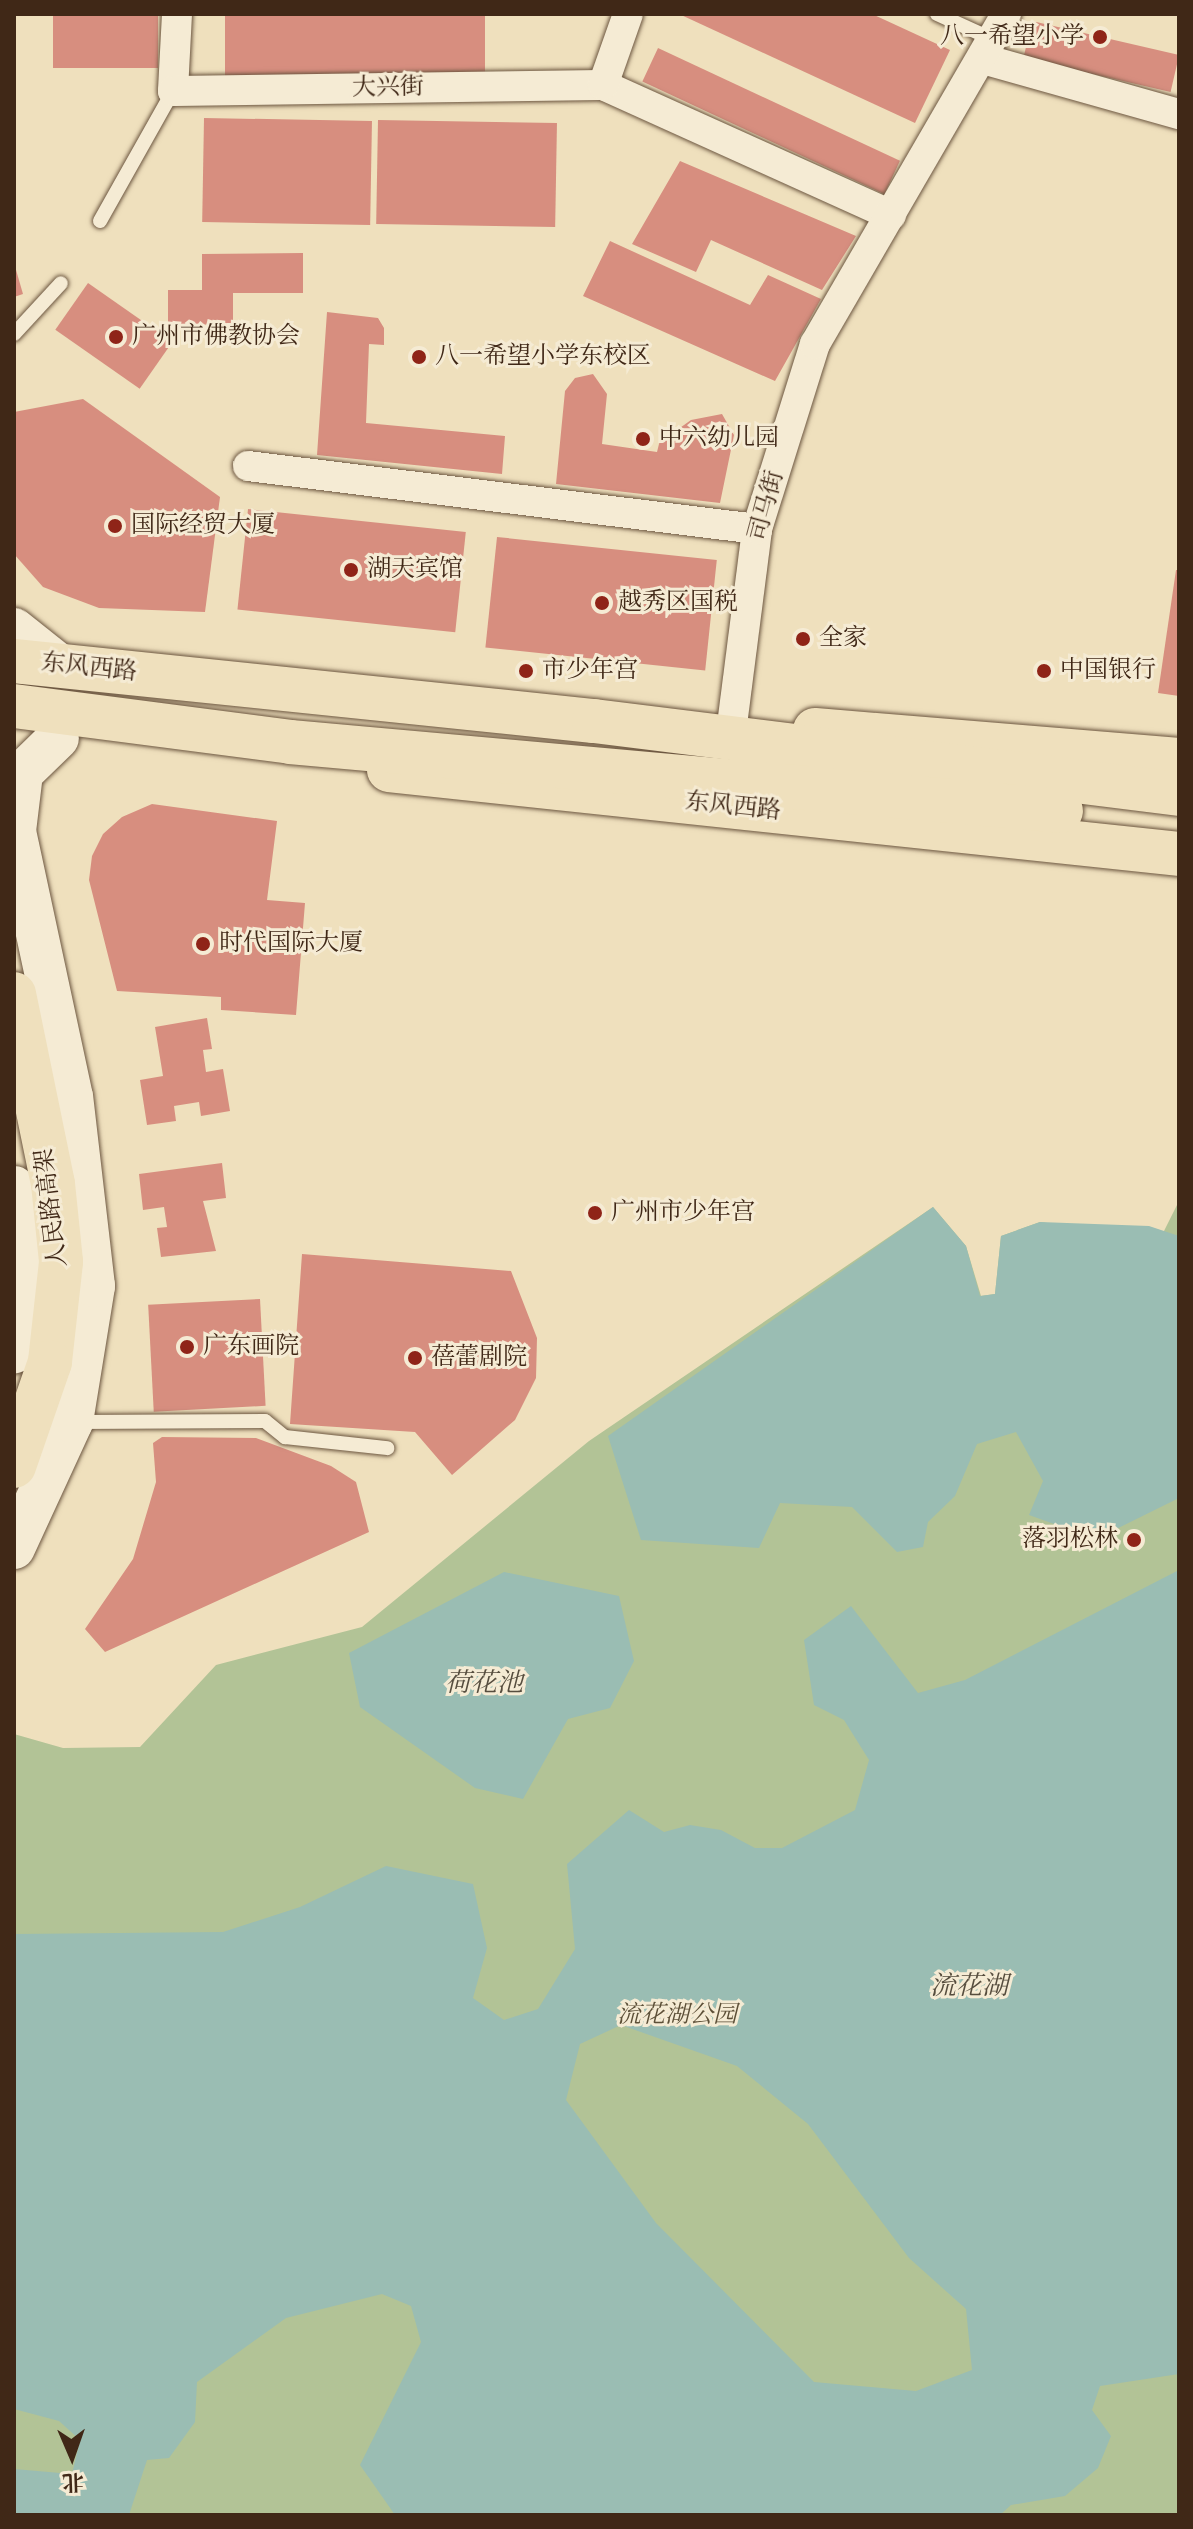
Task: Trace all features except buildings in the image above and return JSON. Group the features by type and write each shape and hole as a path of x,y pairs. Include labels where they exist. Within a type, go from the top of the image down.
{"main road":[{"path":"14,629 58,664"},
{"name":"东风西路","path":"14,661 594,721 1179,794"},
{"name":"东风西路","path":"14,706 290,742 1179,822"},
{"name":"东风西路","path":"594,721 732,725 1179,760"},
{"path":"14,1548 72,1422 91,1334 94,1252 72,1097 22,897 16,798 22,773 58,738"},
{"path":"14,739 290,742"},
{"name":"东风西路","path":"290,742 421,775 1179,854"},
{"name":"人民路高架","path":"14,994 53,1184 61,1262 50,1362 14,1466"},
{"path":"14,1187 24,1253 14,1352"}],"street":[{"path":"173,91 177,14"},
{"path":"628,14 603,85 891,215"},
{"path":"994,38 1179,114"},
{"name":"司马街","path":"732,725 757,529 815,344 994,38"},
{"name":"大兴街","path":"173,91 603,85"},
{"path":"248,466 757,529"}],"lane":[{"path":"937,14 994,38"},
{"path":"100,221 173,91"},
{"path":"14,334 61,283"},
{"path":"72,1422 265,1421 285,1437 387,1448"}],"green space":[{"name":"流花湖公园","path":"1179,1201 1179,2515 14,2515 14,1734 63,1748 140,1747 216,1665 362,1627 589,1441 933,1207 966,1246 981,1296 995,1294 1001,1236 1040,1222 1160,1239"}],"water":[{"path":"933,1207 966,1246 980,1296 995,1294 1001,1236 1040,1222 1149,1226 1179,1236 1179,1498 1096,1539 1029,1515 1043,1481 1016,1432 977,1444 955,1496 928,1522 923,1547 897,1552 852,1507 780,1503 759,1548 641,1540 608,1436"},
{"name":"流花湖","path":"1179,1570 1179,2374 1100,2386 1092,2410 1111,2436 1098,2468 1065,2496 1011,2505 1000,2515 395,2515 360,2465 421,2342 411,2306 382,2294 286,2318 197,2382 195,2422 169,2458 147,2460 129,2515 14,2515 14,2469 72,2474 80,2440 59,2421 14,2409 14,1934 223,1932 300,1907 386,1866 473,1884 487,1948 473,1998 504,2020 538,2009 575,1949 567,1864 629,1810 664,1832 690,1825 721,1830 755,1848 782,1848 855,1810 869,1760 844,1720 814,1705 804,1640 851,1606 918,1693 965,1680","holes":["621,2025 737,2066 808,2124 909,2258 966,2309 972,2370 916,2391 814,2382 656,2223 566,2100 580,2044"]},
{"name":"荷花池","path":"504,1572 619,1596 634,1661 610,1708 568,1719 523,1799 475,1788 360,1707 349,1653"}],"place":[{"name":"八一希望小学","path":"1100,37"},
{"name":"广州市佛教协会","path":"116,337"},
{"name":"八一希望小学东校区","path":"419,357"},
{"name":"中六幼儿园","path":"643,439"},
{"name":"国际经贸大厦","path":"115,526"},
{"name":"湖天宾馆","path":"351,570"},
{"name":"越秀区国税","path":"602,603"},
{"name":"全家","path":"803,639"},
{"name":"市少年宫","path":"526,671"},
{"name":"中国银行","path":"1044,671"},
{"name":"时代国际大厦","path":"203,944"},
{"name":"广州市少年宫","path":"595,1213"},
{"name":"广东画院","path":"187,1347"},
{"name":"蓓蕾剧院","path":"415,1358"},
{"name":"落羽松林","path":"1134,1540"}]}
